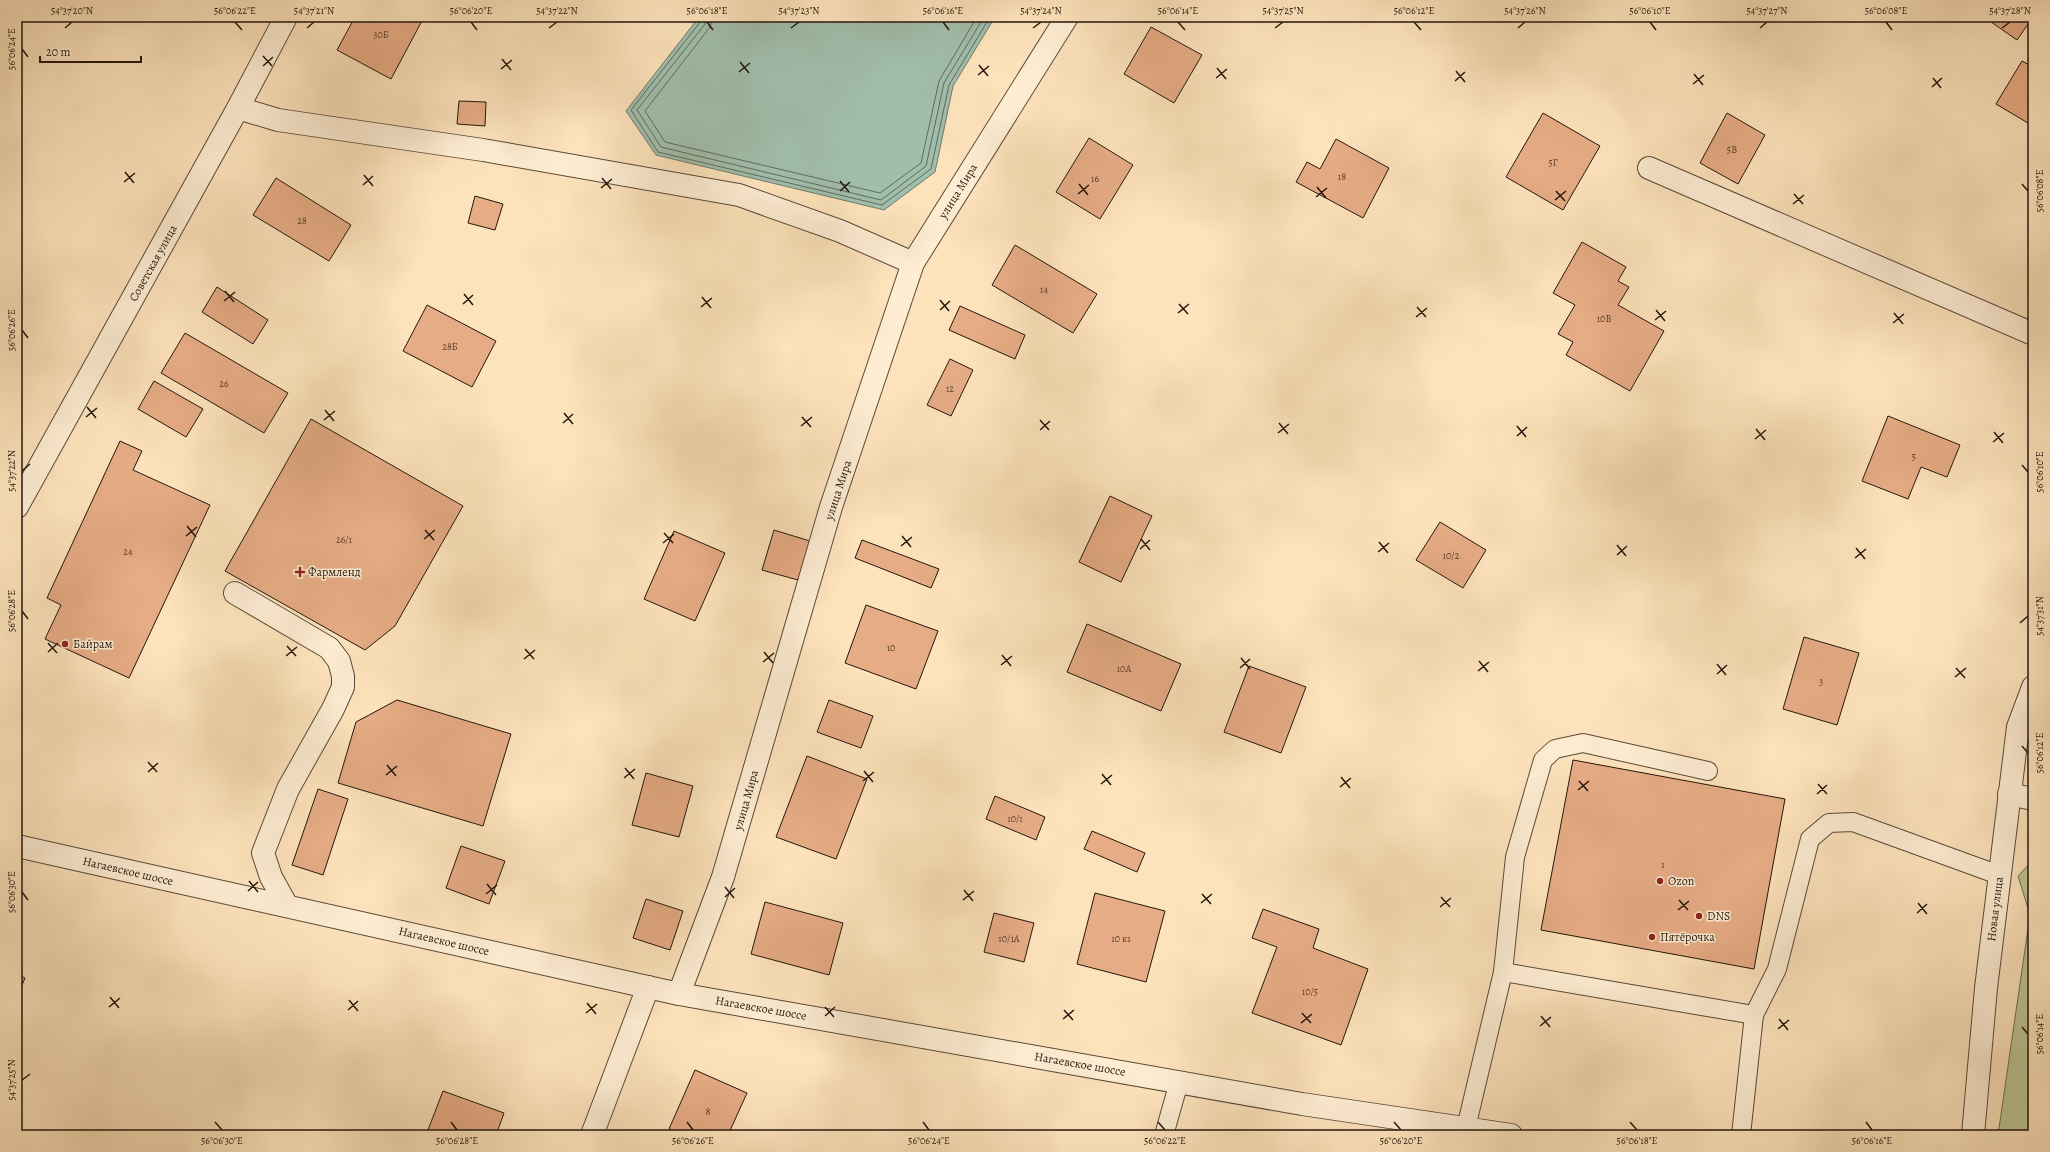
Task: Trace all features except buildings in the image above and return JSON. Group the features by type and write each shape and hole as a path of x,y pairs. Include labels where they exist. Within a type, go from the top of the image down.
{"street":[{"name":"Советская улица","path":"17,507 238,108 286,17"},
{"name":"улица Мира","path":"679,994 724,877 831,507 913,263 1067,17"},
{"path":"238,108 278,120 483,150 739,195 840,231 913,263"},
{"path":"1649,168 2033,334"},
{"path":"235,593 329,648 339,661 343,676 343,687 333,709 288,789 264,853 271,877 287,906"},
{"name":"Новая улица","path":"1973,1135 1986,988 2009,794 2018,727 2033,687"},
{"path":"2009,794 2033,799"},
{"name":"Нагаевское шоссе","path":"17,846 679,994 1302,1104 1511,1135"},
{"path":"592,1135 648,987"}],"lane":[{"path":"1466,1128 1503,972 1515,857 1543,760 1555,749 1583,743 1708,771"},
{"path":"1741,1135 1754,1015 1777,969 1810,839 1829,823 1853,822 1999,875"},
{"path":"1503,972 1754,1015"},
{"path":"1164,1135 1179,1082"}],"green space":[{"path":"2033,860 2033,1135 1998,1135 2030,915 2018,876"}],"water":[{"path":"699,17 995,17 953,86 935,172 884,210 656,155 626,111"}],"place":[{"name":"Фармленд","path":"300,572"},
{"name":"Байрам","path":"65,644"},
{"name":"Ozon","path":"1660,881"},
{"name":"DNS","path":"1699,916"},
{"name":"Пятёрочка","path":"1652,937"}]}
